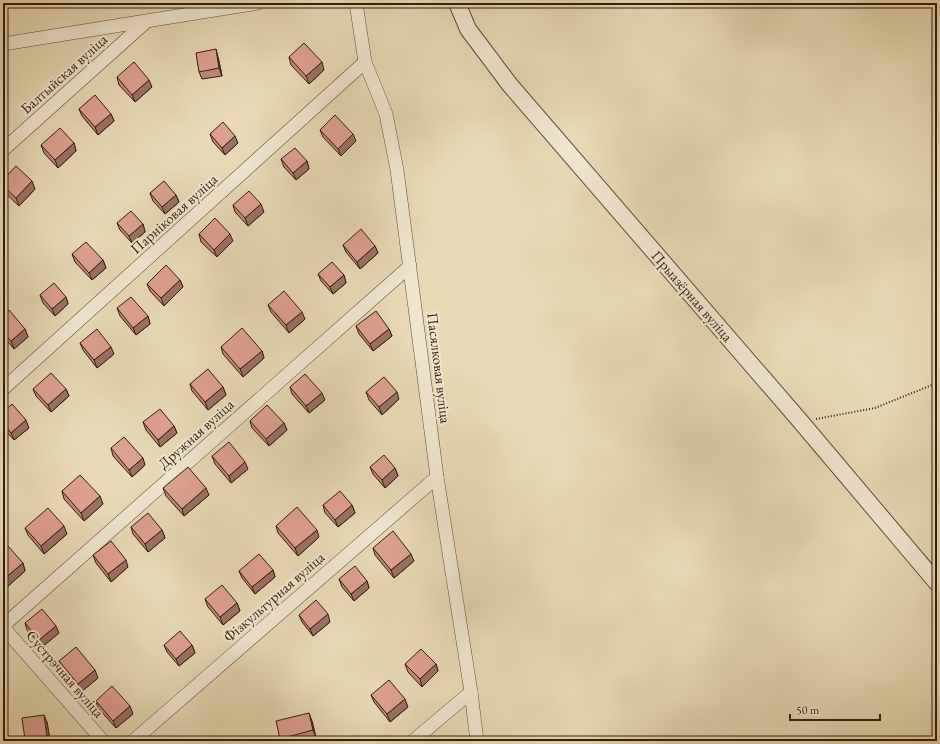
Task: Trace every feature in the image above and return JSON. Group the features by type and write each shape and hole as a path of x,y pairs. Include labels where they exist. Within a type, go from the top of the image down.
{"street":[{"path":"3,44 258,3"},
{"name":"Пасялковая вуліца","path":"356,3 366,62 386,114 397,170 437,477 471,692 477,741"},
{"name":"Прыазёрная вуліца","path":"457,3 468,29 510,85 801,422 937,583"},
{"name":"Балтыйская вуліца","path":"3,150 147,21"},
{"name":"Парніковая вуліца","path":"3,389 366,62"},
{"name":"Дружная вуліца","path":"3,627 410,266"},
{"name":"Фізкультурная вуліца","path":"133,741 437,477"},
{"name":"Сустрэчная вуліца","path":"3,627 103,741"},
{"path":"413,741 471,692"}],"path":[{"path":"801,422 875,408 937,383"}],"building":[{"path":"304,43 322,62 306,76 289,57"},
{"path":"216,49 219,68 199,72 196,53"},
{"path":"134,62 149,80 132,95 117,77"},
{"path":"95,95 111,114 95,127 79,109"},
{"path":"335,115 353,134 338,149 320,130"},
{"path":"223,122 235,136 222,148 210,134"},
{"path":"60,128 74,143 55,160 41,145"},
{"path":"295,148 307,161 293,173 281,159"},
{"path":"16,166 32,181 16,198 3,186 3,180"},
{"path":"164,181 176,195 162,207 150,193"},
{"path":"249,191 261,204 245,218 233,205"},
{"path":"131,211 143,224 129,236 117,223"},
{"path":"215,218 230,234 214,250 199,234"},
{"path":"361,229 375,246 357,262 343,245"},
{"path":"86,242 103,260 89,273 72,254"},
{"path":"332,262 344,275 330,287 318,274"},
{"path":"166,265 180,280 161,298 147,284"},
{"path":"54,283 66,297 52,309 40,295"},
{"path":"284,291 302,312 286,325 268,305"},
{"path":"131,297 148,316 133,328 117,308"},
{"path":"9,310 25,329 11,341 3,332 3,315"},
{"path":"376,311 389,329 370,344 356,326"},
{"path":"242,328 262,351 240,369 221,347"},
{"path":"97,329 111,347 94,360 80,343"},
{"path":"208,369 223,387 205,402 190,384"},
{"path":"51,373 66,389 48,405 33,389"},
{"path":"305,374 322,393 306,406 290,387"},
{"path":"384,377 397,392 379,407 366,392"},
{"path":"12,404 26,420 11,433 3,423 3,412"},
{"path":"267,405 284,423 266,439 250,421"},
{"path":"160,409 174,426 158,440 143,422"},
{"path":"124,437 143,458 129,470 111,448"},
{"path":"229,442 245,462 229,476 212,456"},
{"path":"384,455 395,468 382,480 370,467"},
{"path":"188,467 206,488 182,509 163,488"},
{"path":"80,475 100,496 81,513 62,491"},
{"path":"340,491 352,505 335,520 323,505"},
{"path":"297,507 317,530 295,548 276,526"},
{"path":"48,508 64,526 41,546 25,528"},
{"path":"148,513 162,530 145,544 131,527"},
{"path":"393,531 411,554 391,570 373,548"},
{"path":"111,541 126,560 108,574 93,555"},
{"path":"8,546 23,563 4,579 3,551"},
{"path":"259,554 273,570 252,587 239,571"},
{"path":"355,566 367,581 351,594 339,579"},
{"path":"222,585 237,603 220,617 205,599"},
{"path":"316,600 328,614 310,629 299,615"},
{"path":"42,609 56,626 39,640 25,623"},
{"path":"180,631 192,645 176,659 164,645"},
{"path":"76,647 95,670 78,684 59,661"},
{"path":"421,649 436,664 420,679 405,664"},
{"path":"389,680 405,699 387,714 371,695"},
{"path":"112,686 130,706 113,721 96,701"},
{"path":"309,713 313,730 280,739 276,721"},
{"path":"44,715 47,736 25,739 22,718"}]}
